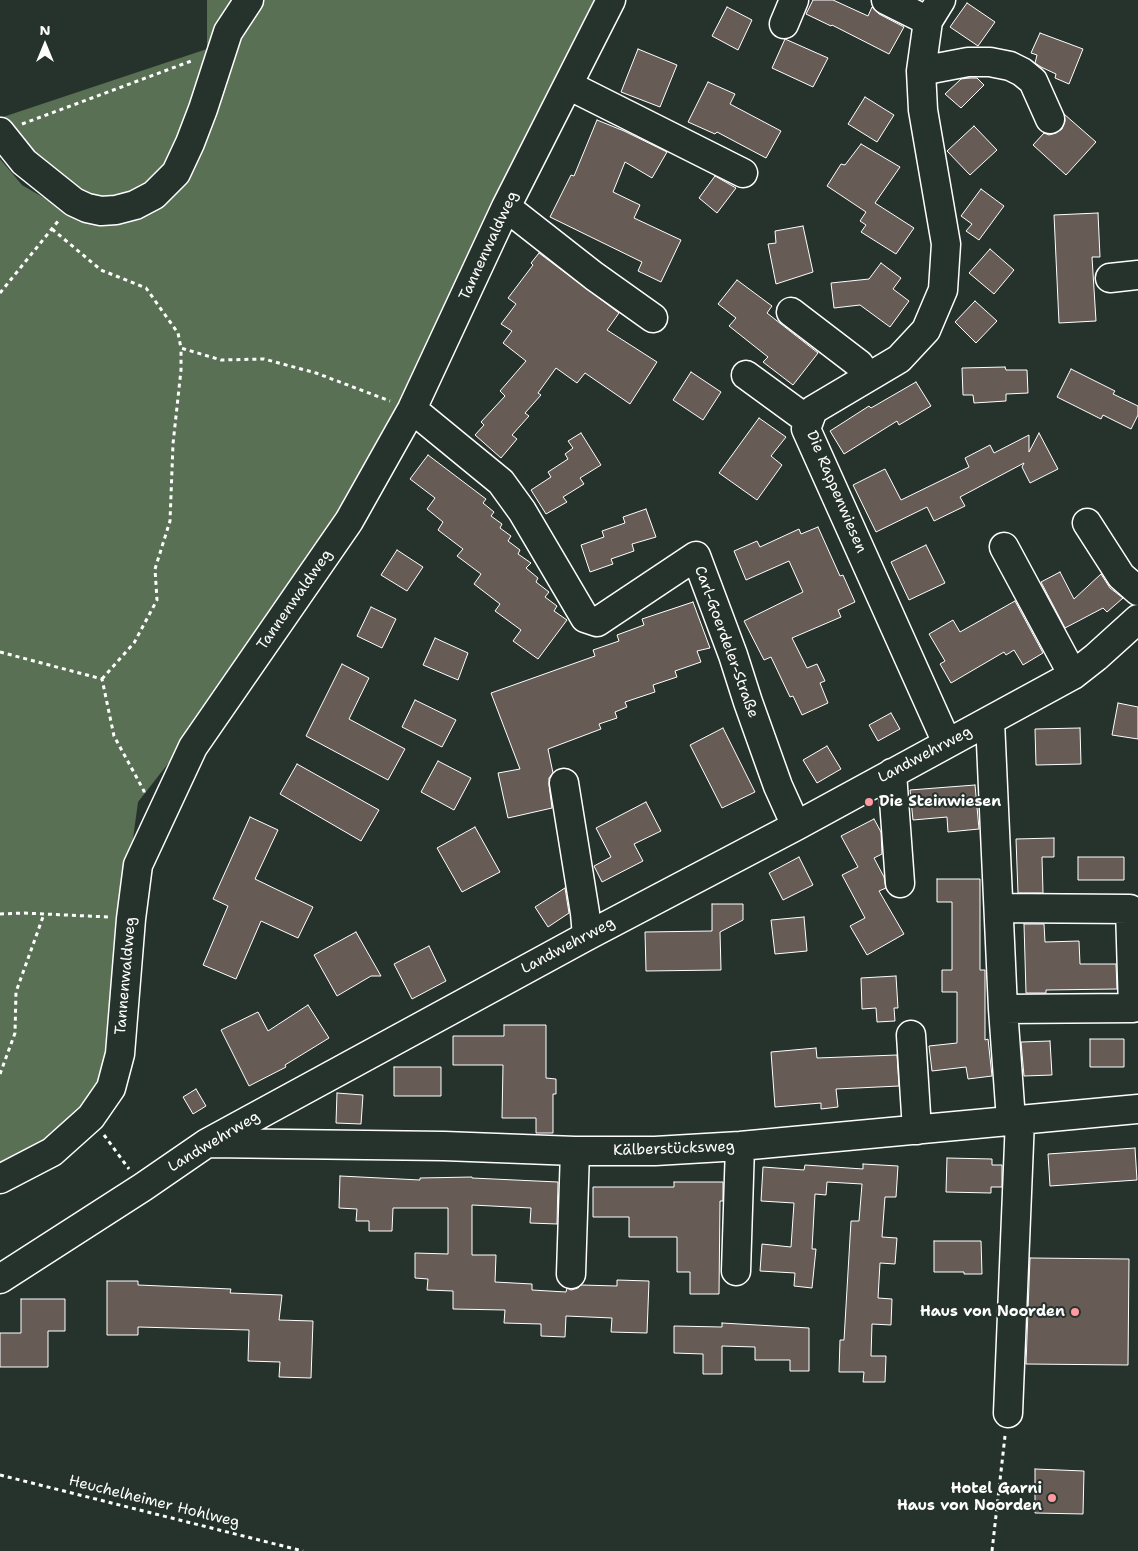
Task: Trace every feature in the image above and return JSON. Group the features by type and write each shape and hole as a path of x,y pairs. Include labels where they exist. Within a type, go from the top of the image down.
{"street":[{"path":"9,128 24,162 74,202 87,208 101,211 116,210 135,205 154,195 176,173 190,144 203,109 220,51 228,32 249,0"},
{"name":"Tannenwaldweg","path":"0,1179 52,1152 91,1117 111,1088 120,1054 131,919 138,865 194,747 349,522 412,409 506,207 611,0"},
{"name":"Die Rappenwiesen","path":"886,0 935,10 921,71 923,110 946,244 943,290 926,330 899,358 813,410 806,429 947,743"},
{"path":"921,71 968,62 990,62 1010,66 1022,72 1033,81 1050,119"},
{"path":"568,85 743,173"},
{"path":"506,207 594,276 653,318"},
{"path":"1110,278 1138,276"},
{"path":"791,312 859,364 868,377"},
{"path":"746,375 809,421"},
{"name":"Carl-Goerdeler-Straße","path":"412,409 501,482 522,511 585,618 598,622 696,556 734,655 748,702 775,777 796,826"},
{"path":"1087,523 1122,576 1138,591"},
{"path":"1004,547 1073,674"},
{"name":"Landwehrweg","path":"0,1279 143,1187 207,1143 587,936 990,721 1073,674 1096,657 1138,619"},
{"path":"990,721 1003,1009 1015,1119 1008,1413"},
{"path":"892,773 900,883"},
{"path":"564,783 587,936"},
{"path":"999,908 1130,909 1133,1008 1003,1009"},
{"path":"910,1035 917,1130"},
{"name":"Kälberstücksweg","path":"207,1143 655,1151 740,1146 1138,1109"},
{"path":"736,1271 740,1146"},
{"path":"571,1274 575,1151"}],"path":[{"path":"9,128 220,51"},
{"path":"0,293 74,202"},
{"path":"52,229 101,270 146,288 178,333 181,348 181,370 173,444 170,521 155,569 157,600 134,643 102,679"},
{"path":"181,348 221,360 264,359 316,373 412,409"},
{"path":"0,652 102,679"},
{"path":"102,679 114,736 144,791 143,800"},
{"path":"0,914 44,914 131,919"},
{"path":"0,1074 15,1032 16,992 44,914"},
{"path":"91,1117 143,1187"},
{"path":"992,1551 1008,1413"},
{"name":"Heuchelheimer Hohlweg","path":"0,1475 303,1551"}],"green space":[{"path":"207,0 601,0 397,422 181,747 138,802 130,861 118,916 101,1097 0,1177 0,159 22,185 70,213 104,221 192,170 223,96 232,64 182,128 161,173 132,199 92,199 14,144 0,118 207,49"}],"building":[{"path":"813,0 833,0 868,16 872,7 879,14 904,27 889,54 806,14"},
{"path":"967,3 995,22 978,46 950,27"},
{"path":"727,7 752,20 738,50 712,36"},
{"path":"1040,33 1083,49 1069,84 1055,78 1056,74 1035,63 1037,55 1031,53"},
{"path":"785,39 828,58 813,87 772,68"},
{"path":"638,49 677,65 660,107 621,92"},
{"path":"977,78 984,85 961,108 945,94 961,79"},
{"path":"708,82 735,94 730,104 781,131 766,158 717,132 715,134 688,122"},
{"path":"865,97 894,115 877,142 848,124"},
{"path":"1064,114 1096,142 1066,175 1033,145 1044,133 1049,135 1062,129 1065,121"},
{"path":"597,120 667,152 652,178 625,162 613,192 640,205 634,218 681,240 661,282 638,271 642,262 550,217 571,175 574,176"},
{"path":"974,126 997,150 970,175 947,151"},
{"path":"861,144 900,167 875,203 914,228 896,254 861,232 866,225 860,221 866,212 827,186 841,164 845,165"},
{"path":"715,176 736,188 717,213 699,198"},
{"path":"981,189 1004,206 979,240 966,231 972,224 961,216"},
{"path":"1098,213 1100,257 1092,257 1096,321 1059,323 1054,215"},
{"path":"803,226 813,272 776,284 768,244 776,243 775,231"},
{"path":"990,249 1014,270 994,294 969,273"},
{"path":"539,253 619,313 607,330 657,362 630,404 585,373 577,383 556,368 538,393 541,395 525,413 529,416 512,435 517,439 501,458 475,435 484,425 481,422 505,396 500,391 526,361 503,343 512,331 501,324 516,304 508,298 533,265 531,263"},
{"path":"881,263 901,278 893,289 909,301 890,327 860,305 834,308 831,283 869,279"},
{"path":"737,280 772,306 767,313 818,353 793,385 763,362 768,357 729,326 736,318 718,304"},
{"path":"975,301 997,321 976,343 955,322"},
{"path":"1005,367 1006,370 1027,370 1028,393 1006,394 1006,401 974,403 973,395 963,395 962,368"},
{"path":"1071,369 1115,391 1113,394 1138,406 1138,415 1131,429 1103,415 1101,419 1057,397"},
{"path":"691,372 721,392 703,420 673,400"},
{"path":"916,382 931,406 899,425 897,421 844,454 830,431 869,406 871,408"},
{"path":"759,418 786,437 771,456 782,465 757,500 719,473"},
{"path":"581,433 601,465 580,478 584,484 563,497 567,502 546,514 531,490 551,477 548,472 568,459 565,454 573,448 568,441"},
{"path":"1039,433 1058,469 1030,483 1022,467 1024,463 960,497 965,506 934,521 927,507 876,532 853,485 885,469 901,500 969,467 965,458 990,445 994,453 1029,435 1029,452"},
{"path":"428,455 486,499 483,503 494,512 491,516 502,524 500,528 511,536 508,541 520,550 518,554 531,563 526,568 538,578 536,582 549,592 545,597 557,606 554,611 567,620 538,659 513,641 521,630 495,611 500,604 474,584 481,574 457,556 463,549 438,530 443,522 427,509 435,498 410,479"},
{"path":"646,509 656,537 632,544 634,551 611,559 613,564 590,572 581,545 604,537 602,531 625,523 623,517"},
{"path":"818,527 840,576 843,575 855,602 838,610 841,617 792,638 807,668 817,664 825,681 820,683 828,703 802,715 793,696 790,697 771,657 764,660 744,621 803,592 789,561 746,580 734,551 757,541 760,547 799,529 801,534"},
{"path":"926,545 945,583 909,600 891,562"},
{"path":"397,550 423,567 407,591 381,575"},
{"path":"1060,572 1074,599 1101,574 1110,588 1123,598 1107,612 1103,608 1065,628 1041,582"},
{"path":"1015,601 1043,653 1023,665 1014,650 1006,655 1004,652 951,683 940,664 945,661 929,634 953,620 960,632"},
{"path":"693,602 710,648 697,651 701,662 675,671 677,677 653,685 655,692 625,702 627,707 615,712 617,718 599,724 601,729 548,749 553,773 549,778 552,808 508,818 498,773 520,769 491,693 595,656 593,650 619,641 617,635 644,625 642,619"},
{"path":"371,607 396,619 382,648 357,636"},
{"path":"435,638 468,653 458,680 423,665"},
{"path":"342,664 369,678 349,719 405,749 388,780 306,736"},
{"path":"415,700 456,720 442,747 402,727"},
{"path":"1118,703 1138,707 1138,739 1112,735"},
{"path":"891,713 900,729 878,741 869,725"},
{"path":"723,728 755,792 722,808 690,745"},
{"path":"1080,728 1081,764 1036,765 1035,729"},
{"path":"827,746 841,769 817,783 803,760"},
{"path":"438,761 471,778 454,810 421,792"},
{"path":"297,764 379,810 361,841 280,794"},
{"path":"975,785 979,829 948,832 947,817 913,820 910,790"},
{"path":"646,802 661,831 634,844 643,861 602,882 594,866 611,857 596,828"},
{"path":"250,817 278,830 255,879 313,907 298,938 261,921 236,979 203,965 228,906 213,899"},
{"path":"874,819 881,832 882,854 874,858 884,877 886,888 879,891 904,934 867,955 850,926 865,918 842,875 858,867 841,836"},
{"path":"475,827 500,872 462,892 437,848"},
{"path":"1054,838 1054,857 1042,857 1043,893 1018,893 1016,839"},
{"path":"799,857 813,885 783,900 769,873"},
{"path":"1078,857 1124,857 1124,880 1078,880"},
{"path":"937,879 980,879 980,970 985,970 985,1040 988,1039 992,1076 968,1079 966,1067 932,1071 929,1046 957,1043 957,992 942,992 942,970 952,970 952,902 937,902"},
{"path":"565,888 569,913 548,927 535,907"},
{"path":"712,904 743,904 743,920 720,932 721,970 646,971 645,932 712,931"},
{"path":"804,917 807,951 775,954 771,920"},
{"path":"1024,924 1044,924 1045,942 1079,941 1080,964 1116,964 1117,989 1046,990 1046,993 1026,993"},
{"path":"356,932 381,976 371,976 337,996 314,955"},
{"path":"429,946 446,981 412,999 394,964"},
{"path":"896,976 898,1008 894,1008 895,1021 877,1022 876,1008 862,1009 861,978"},
{"path":"308,1005 329,1038 285,1065 286,1067 249,1086 221,1030 258,1012 268,1031"},
{"path":"504,1025 546,1025 546,1078 556,1079 556,1094 553,1094 553,1133 536,1133 536,1118 502,1118 503,1065 453,1065 453,1036 504,1036"},
{"path":"1090,1039 1124,1039 1124,1067 1090,1067"},
{"path":"1050,1041 1052,1075 1024,1076 1021,1042"},
{"path":"816,1048 817,1058 897,1055 899,1086 836,1089 838,1107 821,1109 821,1103 775,1107 771,1052"},
{"path":"394,1067 441,1067 441,1096 394,1096"},
{"path":"196,1089 206,1106 193,1114 183,1097"},
{"path":"337,1093 363,1095 361,1124 336,1123"},
{"path":"1135,1148 1137,1180 1050,1186 1048,1154"},
{"path":"947,1158 992,1159 992,1165 1002,1165 1002,1187 991,1187 991,1193 946,1192"},
{"path":"863,1164 898,1166 896,1197 885,1197 882,1237 897,1238 895,1264 880,1263 878,1298 892,1299 891,1325 872,1324 871,1356 886,1356 885,1382 863,1382 864,1372 839,1372 840,1340 844,1340 851,1221 859,1221 862,1184 827,1182 826,1195 815,1194 812,1249 816,1249 812,1288 794,1286 795,1273 760,1271 762,1244 791,1247 794,1203 761,1201 763,1167 804,1170 805,1165 863,1169"},
{"path":"340,1176 420,1180 420,1178 472,1177 558,1182 557,1224 530,1223 531,1208 472,1205 472,1255 496,1255 495,1282 532,1284 532,1290 566,1292 567,1288 571,1290 581,1285 617,1286 617,1280 649,1281 647,1333 611,1332 612,1318 566,1316 565,1337 541,1336 541,1324 504,1323 505,1310 453,1309 453,1291 427,1290 428,1279 415,1278 415,1253 448,1254 448,1208 393,1208 392,1231 369,1231 369,1221 356,1221 357,1209 339,1208"},
{"path":"674,1182 723,1182 723,1201 720,1201 719,1294 690,1294 690,1272 677,1272 677,1237 629,1237 629,1217 593,1217 593,1187 674,1187"},
{"path":"934,1241 981,1241 982,1274 934,1272"},
{"name":"Haus von Noorden","path":"1030,1258 1129,1259 1128,1365 1026,1364"},
{"path":"107,1281 138,1281 138,1285 231,1289 230,1293 282,1295 279,1320 313,1321 311,1378 279,1377 280,1362 248,1361 249,1330 138,1327 138,1335 107,1335"},
{"path":"21,1299 65,1299 65,1331 48,1331 48,1367 0,1367 0,1333 21,1333"},
{"path":"722,1323 809,1328 809,1371 790,1371 790,1360 755,1360 755,1347 722,1346 722,1374 703,1374 703,1354 674,1353 674,1326 722,1327"},
{"path":"1035,1469 1084,1471 1083,1514 1035,1513"}],"place":[{"name":"Die Steinwiesen","path":"869,802"},
{"name":"Haus von Noorden","path":"1075,1312"},
{"name":"Hotel Garni Haus von Noorden","path":"1052,1498"}]}
